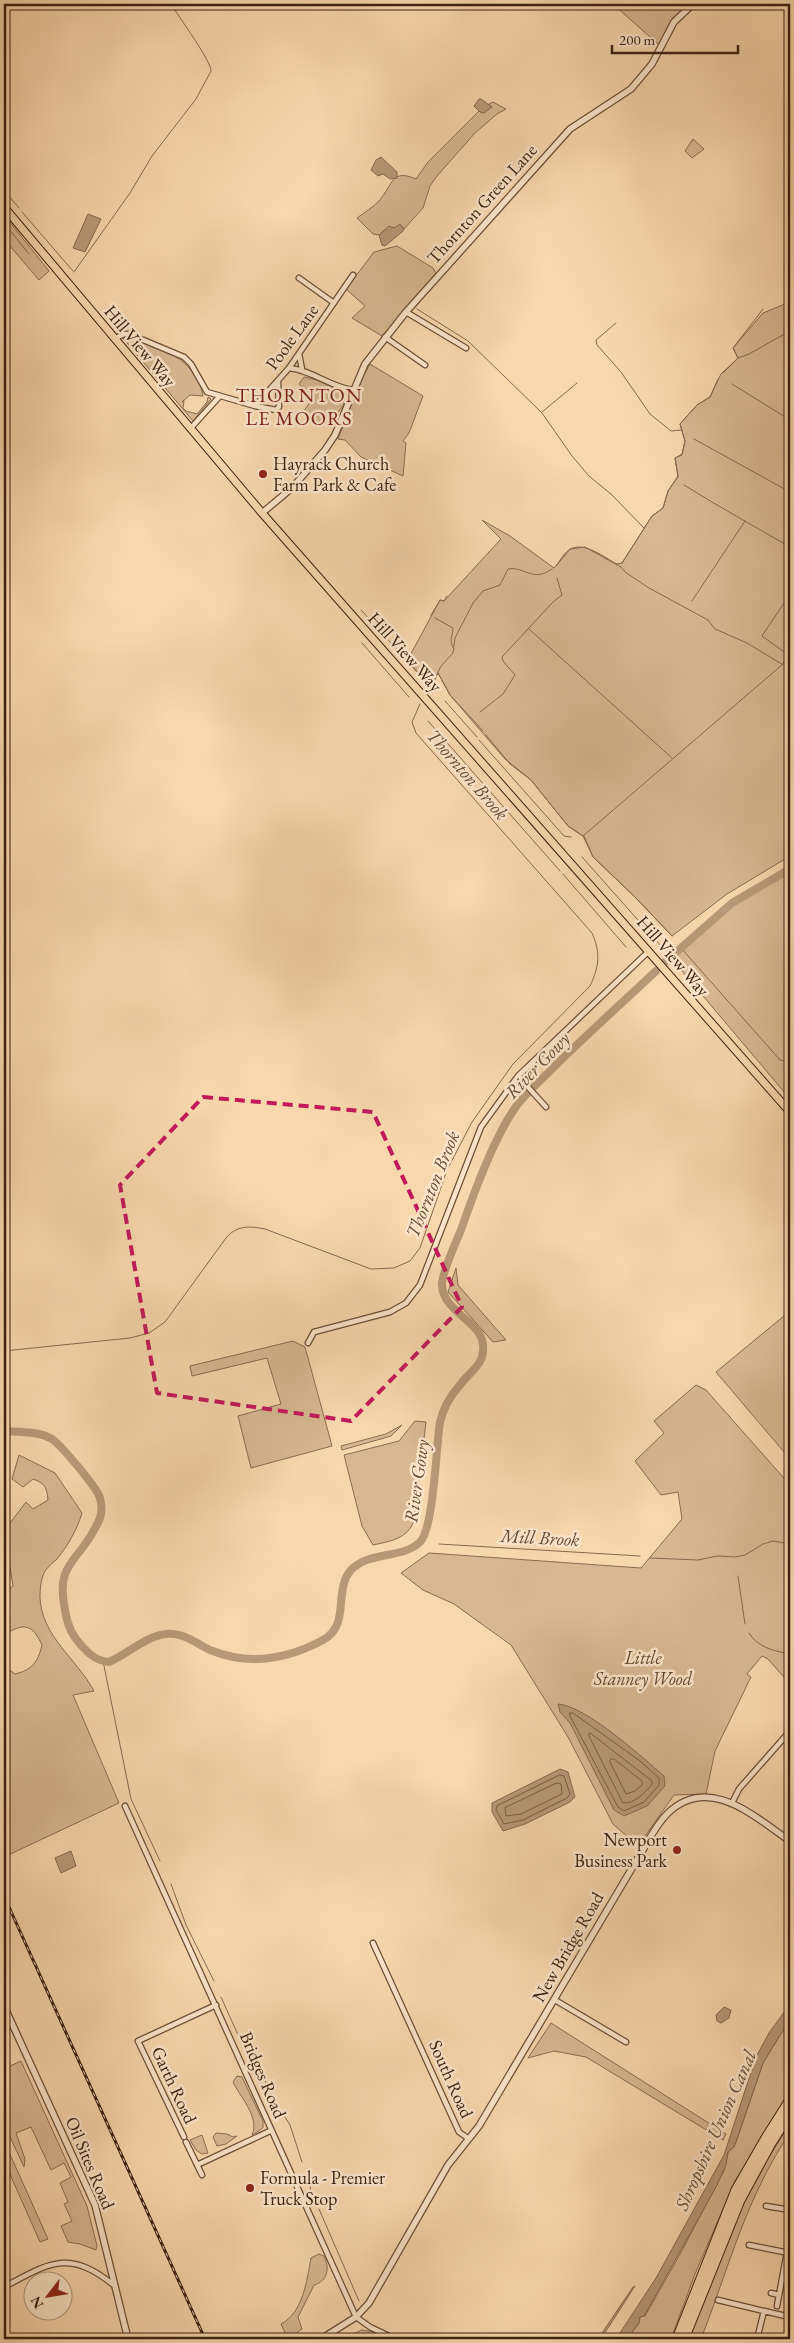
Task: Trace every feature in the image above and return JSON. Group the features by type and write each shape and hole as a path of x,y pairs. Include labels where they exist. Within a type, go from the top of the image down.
{"highway":[{"path":"677,2339 736,2190 790,2100"},
{"path":"684,2339 740,2200 771,2143 790,2113"}],"main road":[{"name":"Hill View Way","path":"4,207 262,513 790,1112"}],"street":[{"name":"Thornton Green Lane","path":"262,513 297,483 325,450 335,434 365,364 406,312 570,129 631,89 652,64 674,22 693,4"},
{"name":"Poole Lane","path":"255,406 289,368 353,275"},
{"path":"299,278 334,303"},
{"path":"406,312 466,348"},
{"path":"114,339 124,334 130,334 184,357 191,364 207,392 219,397 276,410 279,407 278,381"},
{"path":"385,337 425,365"},
{"path":"299,354 302,369"},
{"path":"289,368 302,369 344,389 353,390"},
{"path":"190,429 219,397"},
{"path":"308,1343 314,1332 390,1312 406,1303 413,1295 420,1285 432,1257 445,1216 481,1128 518,1076 649,951"},
{"path":"518,1076 546,1108"},
{"path":"732,1803 739,1789 790,1731"},
{"name":"New Bridge Road","path":"469,2139 555,2000 641,1852 666,1815 686,1801 701,1797 718,1798 732,1803 790,1841"},
{"name":"Bridges Road","path":"125,1806 216,2005 270,2131 356,2317"},
{"name":"South Road","path":"356,2317 379,2287 448,2165 469,2139 459,2132 373,1943"},
{"path":"555,2000 626,2042"},
{"name":"Garth Road","path":"184,2137 138,2042 216,2005"},
{"name":"Oil Sites Road","path":"4,2006 95,2204 128,2339"},
{"path":"197,2165 270,2131"},
{"name":"Garth Road","path":"186,2142 202,2175"},
{"path":"766,2206 790,2210"},
{"path":"750,2245 789,2253 777,2306"},
{"path":"4,2287 45,2266 63,2262 86,2266 115,2286"},
{"path":"771,2293 779,2295"},
{"path":"718,2300 790,2317"},
{"path":"758,2339 764,2310"},
{"path":"321,2339 356,2317 370,2327 394,2339"}],"highlighted area":[{"path":"203,1097 373,1112 462,1307 351,1421 157,1393 120,1185"}],"green space":[{"path":"613,4 689,4 673,20 659,45"},
{"path":"493,102 506,109 497,114 475,133 437,176 430,186 423,208 404,229 402,226 384,230 379,235 373,234 357,218 379,201 397,177 408,176 416,179 428,162 479,111 492,107 489,104"},
{"path":"693,139 704,149 692,158 685,151"},
{"path":"4,215 49,271 39,280 4,239"},
{"path":"397,246 433,268 436,273 382,336 352,318 365,306 346,289 374,252"},
{"path":"790,302 790,856 727,894 672,936 593,857 583,836 568,826 531,780 505,759 450,695 438,673 431,688 407,661 440,600 444,601 501,539 482,520 510,536 554,568 569,550 575,547 587,548 617,564 622,563 652,516 663,508 668,491 678,477 675,458 682,454 685,441 680,424 697,405 710,397 721,374 738,358 733,348 763,313"},
{"path":"130,335 176,356 193,372 203,396 190,395 182,402 184,401 183,408 186,411 197,414 207,402 208,397 211,399 193,421 122,337"},
{"path":"370,364 423,396 409,433 403,441 406,443 403,476 361,457 345,440 338,439 360,382"},
{"path":"304,377 323,381 347,394 343,406 329,424 316,423 303,412 314,397 299,384"},
{"path":"790,869 790,1099 671,958 732,903"},
{"path":"456,1268 458,1285 506,1340 493,1342 448,1292"},
{"path":"790,1311 790,1459 716,1372"},
{"path":"293,1341 305,1347 332,1446 251,1468 238,1416 281,1404 267,1358 192,1376 190,1366"},
{"name":"Little Stanney Wood","path":"696,1385 706,1390 790,1485 790,1684 768,1659 762,1656 747,1674 751,1677 715,1751 706,1794 674,1795 638,1846 613,1824 568,1737 511,1645 454,1604 423,1590 401,1573 429,1553 641,1568 682,1519 678,1492 661,1495 635,1461 664,1433 654,1421"},
{"path":"415,1421 426,1422 414,1521 407,1532 398,1538 373,1545 362,1526 344,1455 399,1441"},
{"path":"402,1425 391,1436 342,1450 341,1446 386,1434"},
{"path":"19,1455 55,1473 82,1513 68,1544 45,1571 40,1597 46,1624 94,1691 73,1695 119,1803 4,1857 4,1807 9,1797 4,1789 4,1666 15,1674 30,1668 36,1661 42,1645 35,1632 26,1627 17,1628 4,1635 4,1594 13,1586 10,1567 4,1565 4,1531 26,1502 33,1509 48,1500 46,1489 40,1482 33,1479 23,1487 12,1479"},
{"path":"790,2019 790,2092 735,2181 695,2274 671,2339 627,2339 639,2323 640,2317 645,2316 724,2171 728,2152 734,2147 763,2063"},
{"path":"551,2023 726,2134 723,2140 586,2057 554,2051 528,2058"},
{"path":"21,2061 87,2206 97,2246 96,2250 68,2242 61,2226 72,2221 64,2204 68,2202 60,2183 71,2177 64,2163 51,2170 31,2127 16,2133 25,2159 24,2167 4,2124 4,2069"},
{"path":"237,2076 242,2077 263,2121 263,2128 252,2135 254,2128 251,2114 233,2082"},
{"path":"790,2124 790,2133 775,2157 750,2207 701,2339 688,2339 746,2198 756,2177"},
{"path":"216,2133 227,2134 233,2137 237,2136 226,2144 217,2146 213,2137"},
{"path":"202,2135 208,2153 202,2154 196,2150 190,2140"},
{"path":"4,2141 48,2239 40,2242 9,2172 4,2174"},
{"path":"319,2254 324,2256 326,2261 326,2274 319,2283 314,2285 298,2317 302,2329 295,2334 293,2339 279,2339 285,2333 281,2324 294,2312 303,2295 311,2258"},
{"path":"362,2330 374,2332 388,2339 341,2339"}],"water":[{"path":"479,99 492,107 484,113 480,112 474,106"},
{"path":"381,157 397,172 397,178 390,179 383,174 378,176 371,170 376,160"},
{"path":"88,214 101,219 85,252 73,248"},
{"path":"400,224 404,229 402,232 385,246 382,245 379,235 389,226 394,228"},
{"path":"558,1704 583,1713 598,1723 628,1745 664,1776 665,1786 647,1806 624,1816 614,1810 570,1723 560,1712"},
{"path":"560,1769 568,1772 575,1797 570,1802 525,1824 503,1831 492,1812 492,1803"},
{"path":"71,1851 76,1866 61,1873 55,1858"},
{"path":"790,2004 790,2019 763,2063 734,2147 728,2152 726,2165 716,2187 644,2316 640,2317 639,2323 627,2339 616,2339 656,2278 724,2155 756,2057 769,2033"},
{"path":"724,2007 731,2010 729,2018 721,2023 717,2021 716,2015"},
{"path":"635,2286 601,2339 598,2339 633,2287"}],"waterway":[{"path":"74,272 130,193 152,156 196,99 211,71 201,49 171,4"},
{"path":"4,190 19,208"},
{"path":"22,212 73,271"},
{"path":"4,223 29,254"},
{"path":"417,309 468,341 542,413 572,456 589,476 612,495 644,528"},
{"path":"763,309 733,348 738,358 749,354 790,331"},
{"path":"616,323 596,340 597,345 621,372 650,414 671,431 682,430"},
{"path":"723,373 738,358"},
{"path":"622,563 652,516 663,508 668,491 678,476 675,458 682,455 685,441 680,424 697,405 710,397 718,379"},
{"path":"542,412 577,383"},
{"path":"732,384 790,420"},
{"path":"694,439 790,492"},
{"path":"684,485 790,547"},
{"path":"692,601 745,521"},
{"name":"Thornton Brook","path":"556,566 570,549 585,547 621,567 625,572 649,588 708,620 715,629 747,643 790,669"},
{"name":"Thornton Brook","path":"428,693 441,666 453,653 455,638 473,603 483,591 500,585 508,569 534,574 545,573 552,569"},
{"path":"480,712 503,694 515,675 503,661 502,657 553,602 562,595 557,578"},
{"path":"787,654 762,636 790,594"},
{"path":"431,615 440,600 444,601 447,596"},
{"path":"361,610 431,687"},
{"path":"435,618 453,628 451,641 454,649"},
{"path":"529,629 672,758"},
{"path":"362,643 409,697"},
{"path":"486,735 510,764 531,780 568,826 583,836 783,664 790,649"},
{"path":"438,673 450,695 483,731"},
{"path":"445,701 477,737"},
{"name":"Thornton Brook","path":"4,1351 130,1338 149,1333 165,1322 226,1238 234,1231 244,1227 265,1229 371,1269 394,1268 410,1261 420,1248 447,1170 472,1122 513,1064 590,986 598,960 597,947 592,933 416,733 412,722 420,704"},
{"path":"428,721 560,871"},
{"path":"479,740 564,836 571,837"},
{"path":"584,836 593,857 672,936"},
{"path":"582,857 661,946"},
{"name":"River Gowy","path":"665,962 732,903 790,869"},
{"path":"563,874 626,947"},
{"path":"681,948 780,1060 790,1062"},
{"name":"River Gowy","path":"4,1431 35,1433 52,1439 79,1467 100,1498 100,1519 88,1540 70,1564 63,1580 66,1613 71,1631 83,1647 94,1657 109,1662 151,1638 172,1634 184,1636 210,1650 225,1655 239,1658 267,1658 281,1656 309,1647 332,1634 337,1626 343,1587 351,1570 367,1560 405,1551 420,1542 425,1534 434,1486 441,1417 457,1389 479,1363 483,1352 481,1337 476,1329 449,1302 444,1294 442,1280 478,1184 499,1135 515,1108 528,1093 656,971"},
{"name":"Mill Brook","path":"650,1558 698,1560 717,1556 735,1557 745,1555 763,1544 773,1541 790,1544"},
{"name":"Mill Brook","path":"439,1544 640,1556"},
{"path":"738,1576 745,1624"},
{"path":"749,1633 756,1642 767,1648 790,1653"},
{"path":"103,1661 131,1799 160,1861"},
{"path":"171,1884 186,1925 214,1981"},
{"path":"221,1997 243,2046 255,2058 270,2092"},
{"path":"274,2100 290,2125 302,2162"},
{"path":"307,2173 311,2191 317,2202"},
{"path":"319,2209 359,2301"}],"railway":[{"path":"4,1896 205,2339"}],"place":[{"name":"Hayrack Church Farm Park & Cafe","path":"263,474"},
{"name":"Newport Business Park","path":"677,1850"},
{"name":"Formula - Premier Truck Stop","path":"250,2188"}],"district":[{"name":"THORNTON LE MOORS","path":"299,406"}],"water label":[{"name":"Shropshire Union Canal","path":"715,2130"}]}
